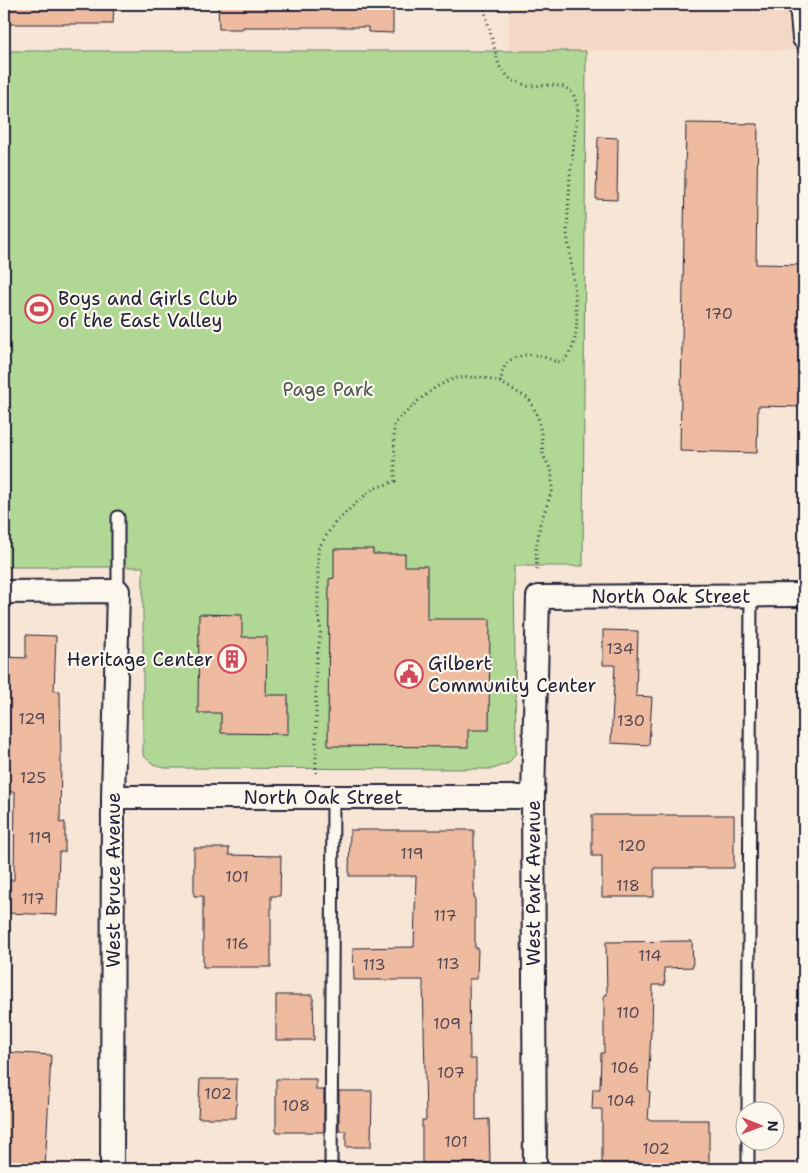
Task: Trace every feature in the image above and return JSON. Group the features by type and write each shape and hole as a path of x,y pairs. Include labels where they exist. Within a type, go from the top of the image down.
{"street":[{"path":"801,4 804,38"},
{"path":"4,592 118,591"},
{"name":"West Bruce Avenue","path":"112,1169 113,797 118,591"},
{"name":"North Oak Street","path":"538,597 804,595"},
{"name":"West Park Avenue","path":"535,1169 533,797 538,597"},
{"name":"North Oak Street","path":"113,797 533,797"}],"lane":[{"path":"118,517 118,591"},
{"path":"748,1100 751,595"},
{"path":"325,797 331,1169"},
{"path":"748,1150 748,1169"}],"path":[{"path":"483,4 499,66 511,80 528,86 552,85 565,87 573,93 578,108 570,176 568,233 576,317 576,333 573,347 564,361 558,362 536,355 517,356 505,366 500,382"},
{"path":"325,797 316,665 321,630 318,616 318,550 333,525 355,504 373,489 395,481 394,424 436,387 455,378 480,377 500,382 529,399 538,417 543,455 552,472 552,491 540,524 536,550 538,597"}],"shaded area":[{"path":"509,4 804,4 804,50 509,51"}],"green space":[{"name":"Page Park","path":"4,51 586,51 583,566 514,566 516,753 509,763 493,769 165,768 159,766 143,755 143,567 4,567"}],"building":[{"path":"4,4 114,4 113,24 4,24"},
{"path":"218,4 393,4 393,33 368,32 368,27 243,27 243,29 219,29"},
{"path":"686,123 758,124 756,264 804,265 804,407 758,406 757,453 680,451"},
{"path":"598,137 618,138 617,200 596,199"},
{"name":"Gilbert Community Center","path":"334,549 373,549 373,554 405,554 405,566 427,566 427,619 490,619 489,730 468,730 468,747 328,746 329,579 334,578"},
{"name":"Heritage Center","path":"199,614 242,615 242,637 267,637 266,695 288,695 288,734 221,733 221,713 198,713"},
{"path":"603,630 638,631 636,696 652,697 649,745 611,743 615,665 603,665"},
{"path":"26,635 56,636 54,691 60,691 60,823 65,822 65,852 59,852 57,915 8,913 9,880 14,880 15,792 4,792 4,657 26,658"},
{"path":"592,815 734,815 734,868 654,868 654,897 602,897 602,856 592,856"},
{"path":"350,830 474,830 475,948 478,948 477,979 469,979 470,1059 476,1059 476,1120 489,1119 490,1163 422,1163 422,1120 426,1120 423,980 354,980 353,948 414,947 416,876 349,876"},
{"path":"194,848 229,848 229,855 281,856 280,896 271,896 271,967 203,967 203,896 194,896"},
{"path":"692,941 693,967 664,968 665,985 653,985 648,1120 709,1120 709,1163 602,1163 602,1109 592,1109 593,1089 600,1089 601,1053 604,1053 604,995 607,995 606,942"},
{"path":"276,995 313,995 314,1040 276,1040"},
{"path":"4,1052 51,1055 45,1169 4,1169"},
{"path":"200,1079 237,1079 236,1118 198,1118"},
{"path":"276,1079 316,1079 316,1090 324,1090 324,1132 276,1132"},
{"path":"339,1091 372,1091 371,1147 346,1147 346,1131 339,1131"}],"place":[{"name":"Boys and Girls Club of the East Valley","path":"39,309"},
{"name":"Heritage Center","path":"232,659"},
{"name":"Gilbert Community Center","path":"409,674"}]}
